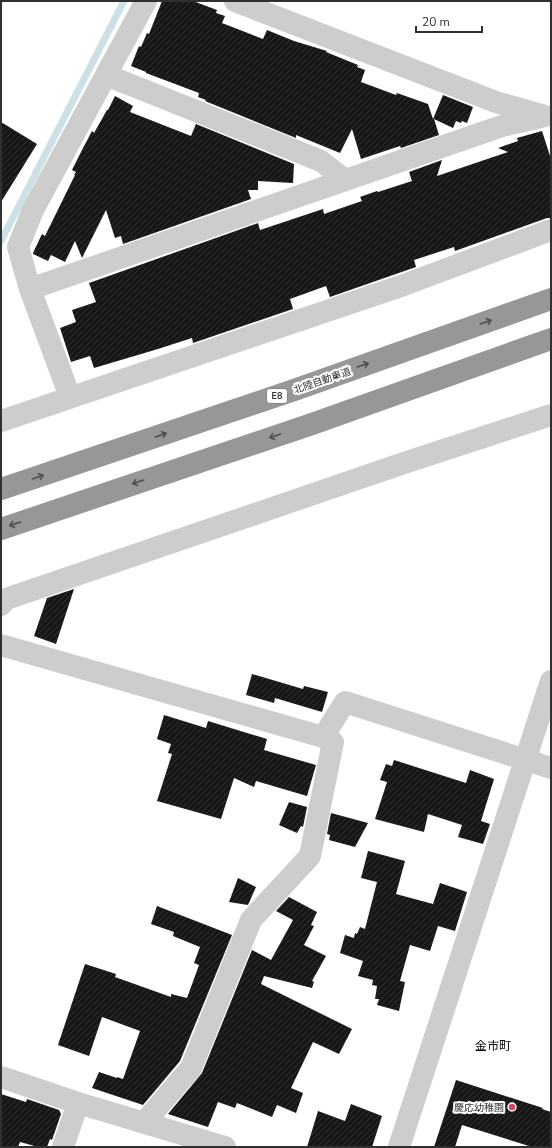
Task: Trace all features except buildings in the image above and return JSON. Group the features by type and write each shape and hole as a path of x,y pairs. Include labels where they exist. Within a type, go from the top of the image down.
{"highway":[{"name":"北陸自動車道","path":"1,489 296,389 551,299"},
{"path":"1,529 312,424 551,339"},
{"path":"312,424 411,396 551,349"}],"street":[{"path":"70,397 30,289 18,247 33,210 146,1"},
{"path":"235,1 496,102 548,117"},
{"path":"106,75 321,161 345,180"},
{"path":"30,289 502,126 548,117"},
{"path":"1,421 401,286 551,230"},
{"path":"1,605 6,599 407,462 551,415"},
{"path":"1,645 323,737 333,742 310,856 251,920 192,1068 144,1123"},
{"path":"399,1147 551,681"},
{"path":"323,737 345,702 551,768"},
{"path":"1,1077 78,1103 225,1147"},
{"path":"63,1147 78,1103"}],"waterway":[{"path":"1,241 124,1"}],"place":[{"name":"慶応幼稚園","path":"512,1107"}],"district":[{"name":"金市町","path":"493,1046"}]}
